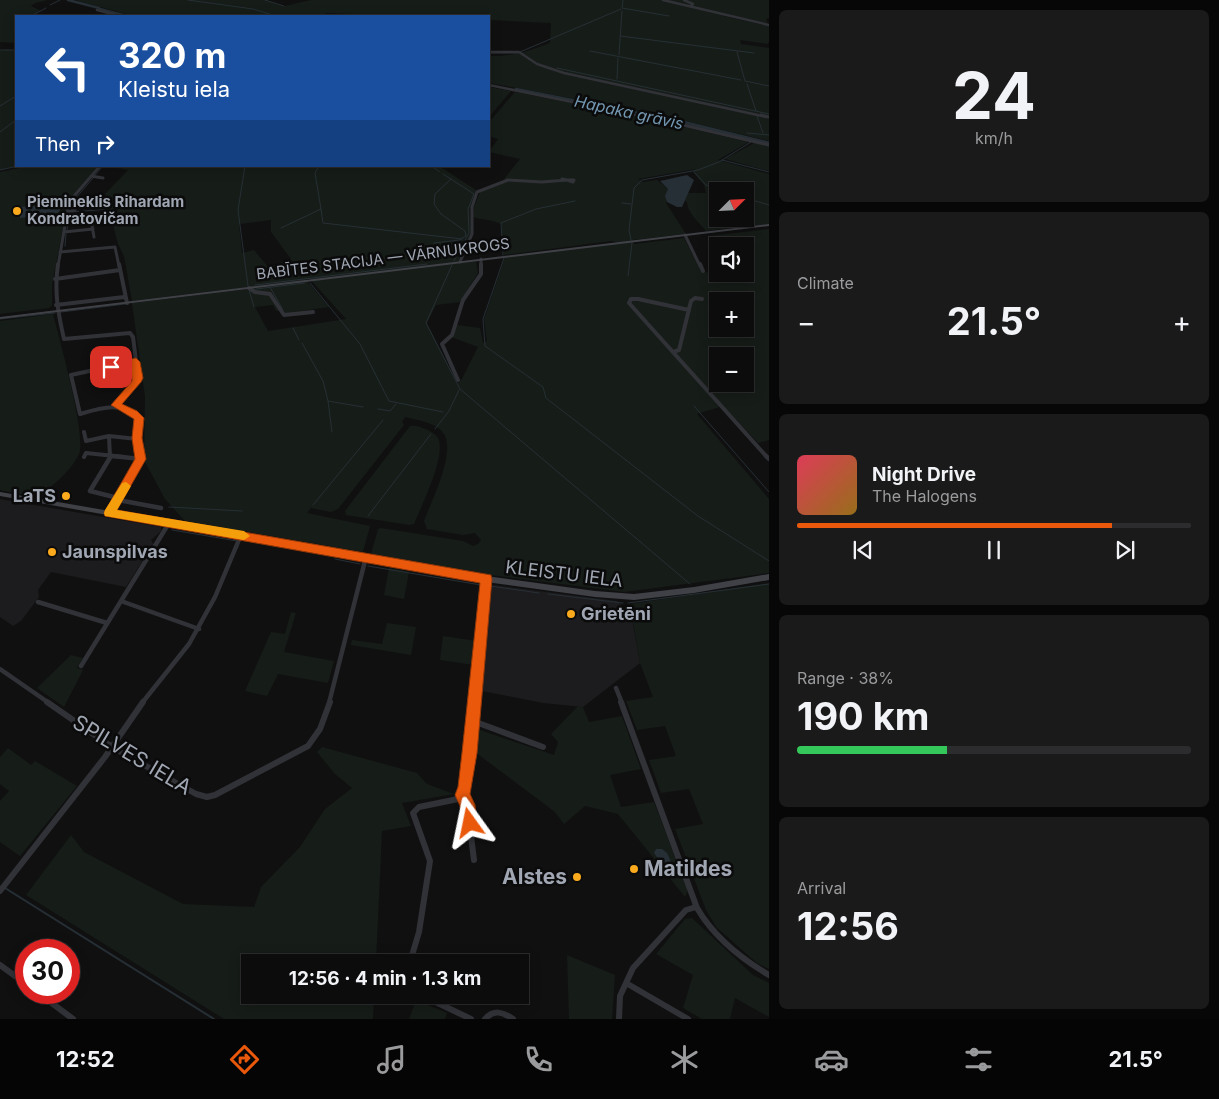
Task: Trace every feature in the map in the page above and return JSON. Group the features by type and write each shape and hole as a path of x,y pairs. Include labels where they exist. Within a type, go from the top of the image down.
{"main road":[{"name":"BABĪTES STACIJA — VĀRNUKROGS","path":"0,318 57,308 249,288 769,224"},
{"name":"KLEISTU IELA","path":"0,494 486,579 595,594 634,597 694,590 769,577"}],"street":[{"path":"663,0 769,25"},
{"path":"684,0 693,4 690,7"},
{"path":"97,10 116,15"},
{"path":"490,52 519,52 538,64 564,73 769,116"},
{"path":"490,86 617,110 769,145"},
{"path":"99,167 70,201 56,279 57,308 64,339 130,333 133,337 138,378 116,405 80,414 71,375 136,362"},
{"path":"91,176 103,178"},
{"path":"460,262 472,234 472,207 477,192 508,180 542,182 562,179"},
{"path":"68,212 74,210 76,200 70,201"},
{"path":"91,220 94,237"},
{"path":"64,232 93,229"},
{"path":"685,235 702,271"},
{"path":"60,252 114,246 126,300"},
{"path":"458,380 442,344 452,335 463,300 481,274 480,259"},
{"path":"56,279 120,270"},
{"path":"249,288 255,292 270,294 284,315 313,312"},
{"path":"689,310 638,299 629,301 769,459"},
{"path":"673,352 679,350 692,299 702,299"},
{"path":"110,513 141,459 137,438 139,418 134,413 116,405"},
{"path":"84,432 86,441 109,436 137,438"},
{"path":"109,436 111,456 89,490 118,499 161,508"},
{"path":"85,455 141,459"},
{"path":"81,666 169,523"},
{"path":"0,891 112,747 198,629 215,597 241,535"},
{"name":"SPILVES IELA","path":"0,669 112,747 196,794 207,797 222,792 308,746 320,729 331,699 366,557"},
{"path":"412,954 419,932 430,861 413,812 419,807 458,799 465,787 486,579"},
{"path":"121,600 198,629"},
{"path":"38,602 107,624"},
{"path":"616,688 696,907 712,929 730,947 754,967 769,975"},
{"path":"473,721 543,747"},
{"path":"462,795 467,805 474,860"},
{"path":"619,1019 620,996 633,968 686,910 696,907"},
{"path":"0,964 15,976"},
{"path":"626,983 688,1019"},
{"path":"53,1004 72,1019"},
{"path":"440,1004 471,1019"},
{"path":"485,1019 496,1012 506,1013 513,1019"}],"shaded area":[{"path":"0,0 48,0 31,6 41,11 33,15 15,15 15,43 0,42"},
{"path":"75,0 265,0 284,6 311,0 769,0 769,18 766,19 768,23 723,16 769,26 769,42 767,44 740,40 741,44 769,48 769,141 652,113 490,83 490,56 520,53 550,43 551,23 490,20 490,15 326,13 324,15 129,15"},
{"path":"7,49 15,51 15,167 0,170 0,51"},
{"path":"490,87 511,91 490,116"},
{"path":"515,92 614,111 749,142 718,160 769,174 769,224 754,226 754,182 709,182 709,228 733,228 706,231 691,213 687,202 684,201 688,193 706,193 704,185 693,172 696,169 638,179 643,182 657,180 668,189 666,203 686,234 633,240 634,244 684,238 702,272 709,272 709,282 754,282 754,237 710,236 769,229 769,440 758,443 723,406 697,414 769,499 769,573 624,592 483,574 371,554 378,529 381,528 463,541 473,546 481,540 475,533 463,535 427,529 424,521 445,465 447,442 444,434 437,427 427,422 405,417 402,422 404,425 338,509 331,512 311,508 307,513 370,526 363,552 185,521 165,499 144,460 145,397 132,303 248,289 248,287 132,301 124,256 118,244 105,194 128,170 112,167 441,167 476,190 470,210 471,234 459,263 476,262 478,273 460,302 436,305 427,323 457,384 462,379 478,347 451,337 457,325 480,328 483,343 487,341 484,319 505,257 621,243 611,241 504,255 501,224 473,217 474,207 480,192 508,180 504,179 520,159 490,152 498,139 490,136 490,121","holes":["271,220 271,232 291,259 268,267 254,250 242,253 239,224","309,278 346,319 268,331 255,307 273,305 276,311 283,309 285,313 329,307 306,280"]},
{"path":"754,143 769,146 769,171 725,159"},
{"path":"24,167 97,167 68,202 52,285 52,306 49,308 0,314 0,172"},
{"path":"687,175 694,180 682,207 677,207 667,202 665,196 668,189 660,181"},
{"path":"63,205 58,213 20,218 20,207"},
{"path":"53,314 76,408 79,428 79,454 68,471 43,494 30,496 0,490 0,321"},
{"path":"410,426 418,426 436,435 440,446 432,481 414,524 409,525 346,515 345,511"},
{"path":"0,499 161,527 161,531 151,540 153,544 126,587 51,572 38,590 39,597 21,621 13,626 0,617"},
{"path":"389,568 409,572 404,599 384,595"},
{"path":"769,583 769,969 757,963 716,927 706,910 675,829 703,824 689,789 661,793 649,760 676,756 665,726 637,730 626,701 653,697 640,663 630,604"},
{"path":"492,585 617,601 631,613 640,663 583,707 543,703 482,691"},
{"path":"291,612 296,613 284,652 334,661 328,683 278,674 267,696 245,691 271,632 285,634"},
{"path":"387,623 416,627 411,655 351,645 352,640 382,644"},
{"path":"443,636 477,641 474,665 440,660"},
{"path":"71,655 83,658 77,668 83,670 64,707 37,688"},
{"path":"578,706 583,707 589,722 622,716 641,769 610,775 621,807 654,802 688,891 685,897 618,814 585,806 564,824 555,812 475,752 477,729 554,755 558,742 551,734"},
{"path":"322,747 417,773 427,784 454,794 402,803 411,826 382,831 376,954 241,954 241,1004 374,1004 373,1019 224,1019 26,895 71,835 84,852 183,904 254,907 261,887 300,847 325,809 352,788 335,774 317,752"},
{"path":"8,748 31,765 35,761 77,786 20,856 0,842 0,801 9,791 0,784 0,757"},
{"path":"656,849 662,849 667,853 675,870 673,875 669,874 654,853"},
{"path":"692,918 753,975 769,983 769,1017 735,998 730,1019 702,1019 683,1008 693,975 656,954 685,919"},
{"path":"567,955 615,975 612,1019 569,1019"},
{"path":"415,1004 426,1004 447,1013 445,1019 409,1019"}],"waterway":[{"path":"50,5 60,0"},
{"name":"Hapaka grāvis","path":"68,0 99,8"},
{"path":"188,0 253,9 273,15"},
{"path":"265,0 284,6"},
{"path":"623,0 622,8 669,16"},
{"path":"33,15 46,8"},
{"name":"Hapaka grāvis","path":"100,9 123,15"},
{"path":"520,52 621,9"},
{"path":"620,36 622,11"},
{"path":"619,55 620,36"},
{"path":"620,36 754,53"},
{"path":"0,50 15,50"},
{"path":"590,51 741,80"},
{"path":"737,52 745,81 769,86"},
{"path":"490,53 518,53"},
{"path":"617,79 618,58"},
{"path":"557,68 769,114"},
{"path":"747,84 756,111"},
{"name":"Hapaka grāvis","path":"516,89 659,117"},
{"path":"0,106 15,97"},
{"name":"Hapaka grāvis","path":"654,115 769,143"},
{"path":"757,116 763,133"},
{"path":"0,132 15,121"},
{"path":"747,133 769,135"},
{"path":"722,160 751,142"},
{"path":"631,240 629,230 634,188 642,180 698,170 722,160"},
{"path":"722,160 769,172"},
{"path":"0,170 15,167"},
{"path":"95,175 102,167"},
{"path":"245,167 238,210 248,286"},
{"path":"318,167 315,173 321,209"},
{"path":"432,167 440,172"},
{"path":"694,172 709,186"},
{"path":"443,174 451,179"},
{"path":"75,199 93,178"},
{"path":"451,179 474,194 468,209 469,233 454,261"},
{"path":"451,179 435,194 434,204 441,214 465,231 466,236 461,239"},
{"path":"503,255 501,223 536,209 575,201"},
{"path":"754,201 769,205"},
{"path":"71,210 72,203"},
{"path":"622,203 631,204"},
{"path":"73,212 107,209"},
{"path":"281,228 321,209"},
{"path":"321,209 323,223 461,239"},
{"path":"67,230 70,213"},
{"path":"65,246 66,234"},
{"path":"434,243 461,239"},
{"path":"628,276 632,243"},
{"path":"504,258 483,319 485,346 543,387 546,398 698,516 769,561"},
{"path":"255,285 427,264"},
{"path":"452,265 426,323 460,389 690,584"},
{"path":"270,287 305,283"},
{"path":"310,283 360,344 389,401 443,412"},
{"path":"256,289 270,287"},
{"path":"270,287 283,310"},
{"path":"249,290 254,307"},
{"path":"61,312 125,304"},
{"path":"0,319 55,313"},
{"path":"293,328 299,340"},
{"path":"302,343 323,381 328,401"},
{"path":"435,429 449,411 459,390"},
{"path":"328,401 363,407"},
{"path":"328,401 332,432"},
{"path":"378,409 390,411 396,404"},
{"path":"694,406 769,492"},
{"path":"313,505 383,420"},
{"path":"368,516 431,434"},
{"path":"169,507 242,511"},
{"path":"172,530 237,541"},
{"path":"335,559 360,564"},
{"path":"368,566 481,585"},
{"path":"628,603 769,584"},
{"path":"490,586 539,593"},
{"path":"548,594 623,603"},
{"path":"5,888 214,1019"}],"slow traffic":[{"path":"126,486 110,513 244,536"}],"place":[{"name":"Piemineklis Rihardam Kondratovičam","path":"17,211"},
{"name":"LaTS","path":"66,496"},
{"name":"Jaunspilvas","path":"52,552"},
{"name":"Grietēni","path":"571,614"},
{"name":"Matildes","path":"634,869"},
{"name":"Alstes","path":"577,877"}],"route":[{"path":"111,367 136,362 138,378 133,388 116,405 134,413 139,418 137,438 141,459 110,513 486,579 470,753 462,795 467,805 470,823"}]}
